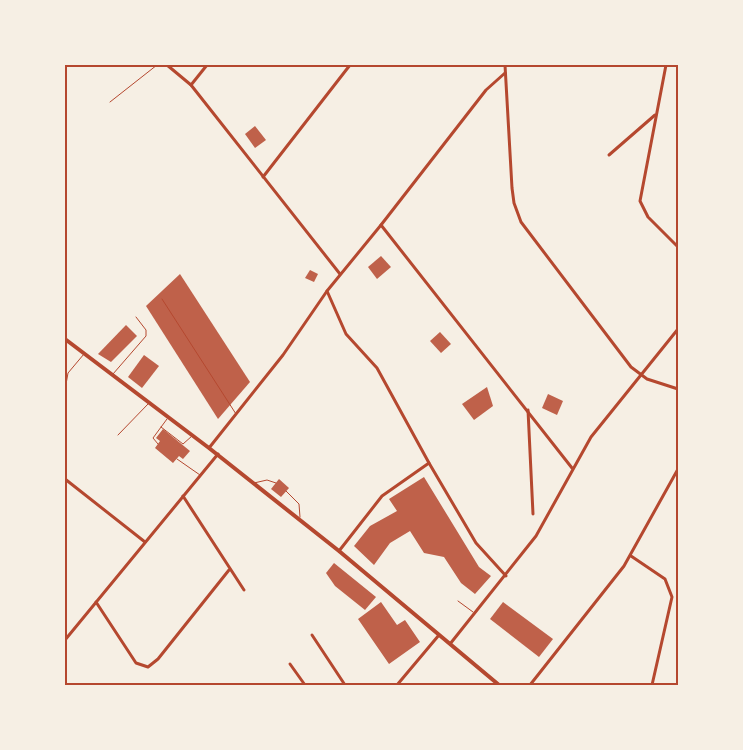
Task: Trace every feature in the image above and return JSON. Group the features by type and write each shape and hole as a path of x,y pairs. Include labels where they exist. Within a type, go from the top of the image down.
{"street":[{"path":"167,65 191,85 340,274"},
{"path":"191,85 207,65"},
{"path":"263,177 350,65"},
{"path":"505,65 512,188 517,214 528,232 625,360 640,375 678,389"},
{"path":"666,65 640,201 648,217 678,247"},
{"path":"210,448 283,354 326,291 382,224 486,90 506,74"},
{"path":"609,155 656,115"},
{"path":"382,224 572,468"},
{"path":"326,291 346,334 374,363 476,543 506,576"},
{"path":"450,644 506,576 542,527 572,468 591,437 678,329"},
{"path":"65,339 218,454 339,551 499,685"},
{"path":"528,410 533,514"},
{"path":"65,640 218,454"},
{"path":"339,551 382,496 429,463"},
{"path":"530,685 631,556 678,469"},
{"path":"65,479 145,542"},
{"path":"673,479 678,482"},
{"path":"183,496 244,590"},
{"path":"631,556 665,579 672,597 652,685"},
{"path":"96,602 136,663 148,667 158,659 230,570"},
{"path":"312,635 345,685"},
{"path":"397,685 439,635"},
{"path":"290,664 305,685"}],"lane":[{"path":"110,102 157,65"},
{"path":"162,299 236,414"},
{"path":"113,375 146,336 146,330 136,317"},
{"path":"65,390 68,373 84,353"},
{"path":"118,435 150,403"},
{"path":"158,444 153,438 169,417"},
{"path":"161,427 183,444 193,435"},
{"path":"177,459 200,475"},
{"path":"254,483 266,480 276,483"},
{"path":"286,491 299,504 300,520"},
{"path":"458,601 476,614"}],"building":[{"path":"255,126 266,140 255,148 245,134"},
{"path":"381,256 391,267 377,279 368,267"},
{"path":"310,270 318,274 314,282 305,278"},
{"path":"180,274 250,382 218,419 146,306"},
{"path":"126,325 137,336 111,362 98,354"},
{"path":"440,332 451,344 441,353 430,341"},
{"path":"144,355 159,366 142,388 128,377"},
{"path":"487,387 493,406 474,420 462,404"},
{"path":"548,394 563,401 557,415 542,408"},
{"path":"163,429 190,451 183,459 179,456 173,463 155,448 160,441 156,438"},
{"path":"424,477 479,567 491,576 475,594 461,583 444,557 424,553 410,531 390,543 374,565 354,546 370,526 397,511 389,499"},
{"path":"279,479 289,488 281,497 271,489"},
{"path":"334,563 376,597 365,610 335,586 326,573"},
{"path":"381,602 397,625 405,620 420,642 389,664 358,619"},
{"path":"503,602 553,639 539,657 490,619"}]}
